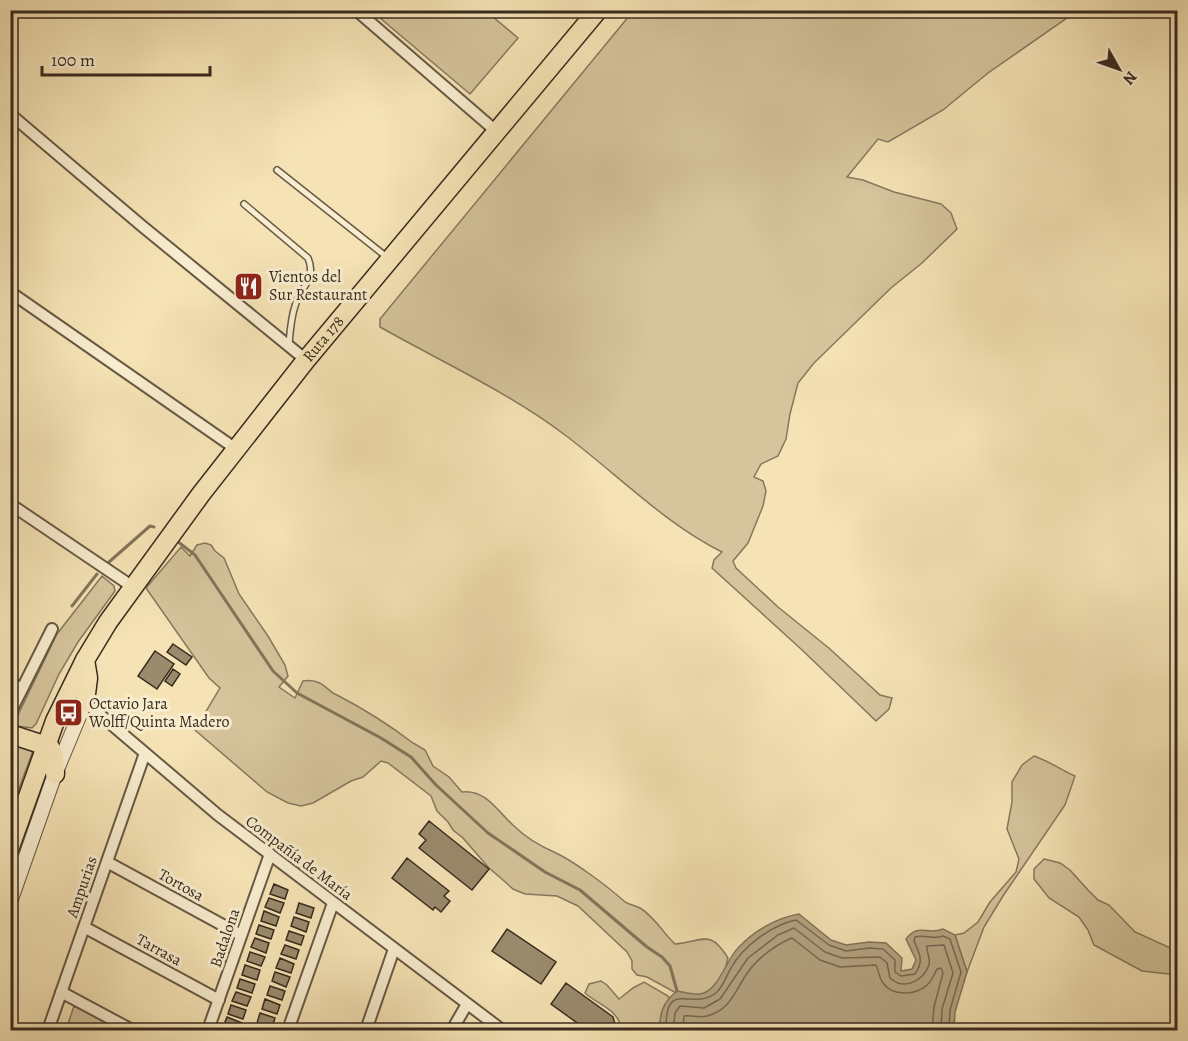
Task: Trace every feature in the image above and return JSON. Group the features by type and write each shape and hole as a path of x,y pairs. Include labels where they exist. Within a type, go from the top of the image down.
{"main road":[{"name":"Ruta 178","path":"10,847 62,707 84,660 108,622 236,449 306,360 598,10"},
{"path":"84,660 88,678 85,702"},
{"path":"10,734 47,745 53,752 55,774"}],"street":[{"path":"356,10 497,132"},
{"path":"10,114 306,360"},
{"path":"13,294 236,449"},
{"path":"10,504 133,587"},
{"path":"10,713 52,629"},
{"path":"10,681 22,689"},
{"path":"10,902 55,774 85,702"},
{"name":"Compañía de María","path":"85,702 216,813 502,1030"},
{"name":"Ampurias","path":"48,1030 145,753"},
{"name":"Badalona","path":"208,1030 270,854"},
{"name":"Tortosa","path":"107,862 241,935"},
{"path":"288,1030 333,903"},
{"name":"Tarrasa","path":"84,927 219,1000"},
{"path":"366,1030 394,949"},
{"path":"61,992 132,1030"},
{"path":"453,1030 467,1004"}],"lane":[{"path":"277,170 390,259"},
{"path":"244,204 308,258 312,267 309,279 295,305 289,348"}],"shaded area":[{"path":"634,10 1077,11 988,73 943,110 888,142 878,139 847,177 941,204 951,213 957,229 922,263 891,288 814,363 798,383 786,439 778,456 761,464 754,477 763,481 766,491 763,506 748,543 733,561 736,568 880,695 892,698 889,709 876,721 712,568 714,560 722,552 661,513 543,419 498,391 380,327 380,319"},
{"path":"387,11 486,11 518,38 470,94 380,18"},
{"path":"205,543 211,545 224,558 239,594 285,665 288,676 279,687 295,698 303,681 322,684 334,694 376,717 425,750 433,766 449,777 462,792 478,794 485,798 528,838 572,862 626,902 645,912 655,920 675,944 700,939 716,943 728,958 722,980 712,1000 678,994 647,977 637,975 632,969 632,961 627,952 578,906 557,896 525,894 513,889 489,868 453,830 437,811 431,796 388,763 381,761 363,777 351,781 313,803 301,806 288,803 267,792 195,730 220,688 209,678 146,588 181,547 190,556 197,545"},
{"path":"102,576 114,586 115,591 78,642 59,674 36,724 32,728 17,726 17,717 57,634"},
{"path":"11,741 34,748 17,794 11,800"},
{"path":"1034,756 1075,776 1065,805 984,927 967,972 955,935 964,933 978,922 990,902 1016,872 1019,859 1007,829 1012,802 1012,782 1022,765"},
{"path":"1044,859 1060,863 1070,870 1098,900 1109,905 1135,932 1177,951 1177,975 1142,971 1094,945 1079,917 1049,898 1034,879 1034,869"},
{"path":"601,981 619,999 644,982 668,996 674,1006 667,1030 622,1030 617,1017 612,1012 585,993 589,984"},
{"path":"74,1006 120,1030 66,1030"}],"water":[{"path":"799,914 831,940 846,945 869,942 886,943 902,958 901,971 912,969 916,960 906,939 915,931 943,929 955,935 967,972 955,1012 954,1030 660,1030 663,1009 668,999 677,991 691,994 706,992 717,982 738,948 751,936 774,922"}],"building":[{"path":"173,644 192,657 186,665 167,652"},
{"path":"155,651 174,664 157,689 138,676"},
{"path":"173,669 180,674 172,686 165,681"},
{"path":"429,821 489,869 472,890 419,848 426,840 419,834"},
{"path":"407,858 449,891 444,896 450,901 441,912 435,907 433,910 392,878"},
{"path":"274,884 288,890 285,899 270,894"},
{"path":"269,898 284,903 280,913 265,907"},
{"path":"299,903 314,908 311,918 296,913"},
{"path":"264,911 279,917 276,926 261,921"},
{"path":"294,917 309,922 306,932 291,926"},
{"path":"259,925 274,930 271,939 256,934"},
{"path":"507,929 556,962 541,984 492,951"},
{"path":"289,931 304,936 301,945 286,940"},
{"path":"255,938 269,943 266,953 251,947"},
{"path":"285,945 299,950 296,959 281,954"},
{"path":"250,952 265,957 261,966 247,961"},
{"path":"280,958 294,964 291,973 276,968"},
{"path":"245,965 260,970 257,980 242,975"},
{"path":"275,972 290,977 286,987 272,981"},
{"path":"240,979 255,984 252,993 237,988"},
{"path":"566,983 613,1017 615,1024 610,1030 587,1030 551,1004"},
{"path":"270,986 285,991 282,1000 267,995"},
{"path":"236,992 251,997 247,1006 232,1001"},
{"path":"265,999 280,1005 277,1014 262,1009"},
{"path":"231,1005 246,1010 243,1019 228,1014"},
{"path":"260,1013 275,1018 272,1028 257,1023"},
{"path":"227,1017 242,1023 239,1030 223,1027"}],"waterway":[{"path":"109,562 150,526 154,527"},
{"path":"177,541 195,555 273,671 297,693 381,738 411,757 436,785 488,833 545,872 580,890 662,957 670,966 677,991"},
{"path":"72,606 97,574"}],"place":[{"name":"Vientos del Sur Restaurant","path":"248,286"},
{"name":"Octavio Jara Wolff/Quinta Madero","path":"68,713"}]}
